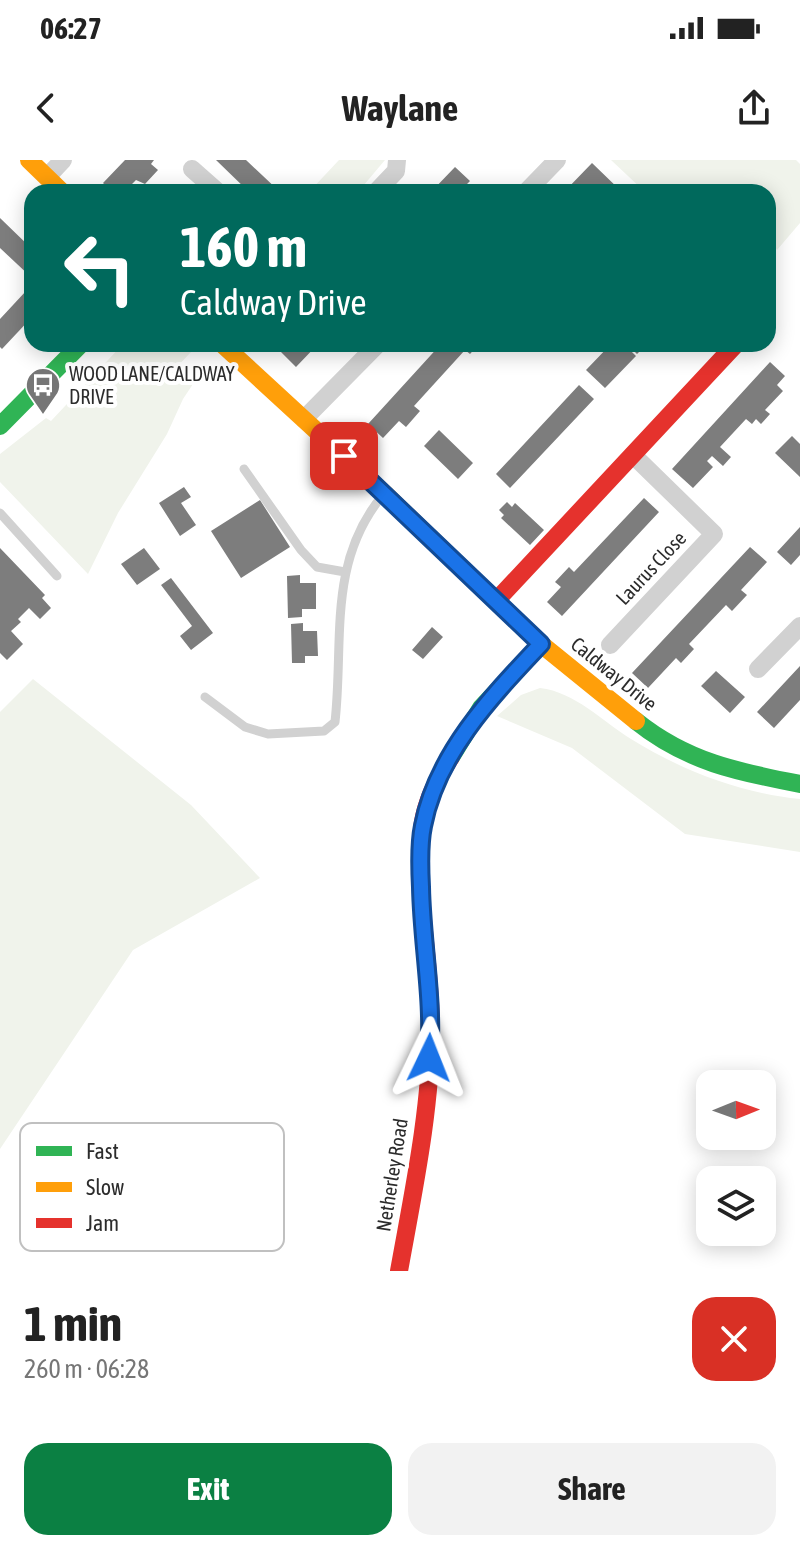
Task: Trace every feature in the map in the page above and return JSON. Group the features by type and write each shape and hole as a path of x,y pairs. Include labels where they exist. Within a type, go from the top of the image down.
{"main road":[{"path":"29,160 54,184"},
{"path":"0,426 73,352"},
{"name":"Caldway Drive","path":"231,352 541,644 659,739 728,770 800,784"},
{"path":"496,601 729,352"},
{"name":"Netherley Road","path":"399,1271 422,1139 431,1031 421,886 422,827 439,776 481,708 541,644"}],"street":[{"path":"47,177 63,160"},
{"path":"384,184 396,171 397,160"},
{"path":"534,184 557,160"},
{"path":"192,169 209,184"},
{"path":"304,419 370,352"},
{"name":"Laurus Close","path":"610,645 714,534 633,455"},
{"path":"758,669 800,626"}],"lane":[{"path":"244,469 301,550 317,567 345,572"},
{"path":"205,697 245,727 268,734 324,731 335,722 338,631 345,572 361,525 384,493"},
{"path":"0,513 57,576"}],"shaded area":[{"path":"339,160 385,160 365,184 316,184"},
{"path":"611,160 796,160 800,164 800,223 777,250 776,184 636,184"},
{"path":"116,352 191,352 175,369 180,373 187,367 197,378 118,513 88,574 0,482 0,454 46,418 51,421"},
{"path":"33,679 191,805 260,878 133,950 0,1149 0,712"},
{"path":"540,688 577,701 631,739 712,779 756,792 800,799 800,852 685,834 572,748 497,716 521,695"}],"building":[{"path":"125,160 154,160 151,164 158,170 145,184 136,180 132,184 103,183"},
{"path":"216,160 246,160 272,184 241,184"},
{"path":"592,163 614,184 572,184"},
{"path":"455,167 470,181 467,184 439,184"},
{"path":"0,218 24,241 24,270 0,248"},
{"path":"24,293 24,326 2,349 0,319"},
{"path":"281,352 310,352 296,367"},
{"path":"434,352 463,352 414,406 420,411 406,427 399,421 383,438 368,424"},
{"path":"603,352 632,352 636,356 605,388 586,370"},
{"path":"770,362 785,376 777,385 783,391 765,410 770,414 761,424 756,419 752,424 746,419 720,447 731,457 723,466 712,456 707,461 713,467 693,488 672,469"},
{"path":"579,385 594,399 510,488 496,474"},
{"path":"439,430 473,463 458,479 424,446"},
{"path":"792,436 800,444 800,477 775,453"},
{"path":"184,487 191,497 181,503 196,525 180,536 159,503"},
{"path":"644,498 659,512 562,616 547,602 561,587 555,582 569,567 574,572"},
{"path":"260,500 290,547 241,578 211,531"},
{"path":"507,502 512,507 515,503 544,530 530,545 501,518 504,515 499,510"},
{"path":"800,527 800,555 791,565 777,552"},
{"path":"750,547 767,562 741,590 747,595 732,611 726,605 689,644 694,649 681,663 676,658 648,688 632,673"},
{"path":"0,548 45,595 42,598 51,608 40,619 29,608 18,619 21,622 11,631 23,644 7,660 0,653"},
{"path":"144,548 160,569 137,585 121,564"},
{"path":"300,575 300,583 316,583 316,609 302,609 302,617 288,618 287,576"},
{"path":"171,578 213,633 191,650 180,636 192,626 161,585"},
{"path":"303,623 303,631 317,631 318,656 305,656 305,663 292,663 291,624"},
{"path":"432,627 443,637 423,659 412,650"},
{"path":"800,666 800,700 774,728 757,712"},
{"path":"716,671 745,697 730,713 701,686"}],"traffic: fast":[{"path":"0,426 73,352"},
{"path":"451,757 481,708 541,644"},
{"path":"636,721 694,756 734,770 800,784"}],"traffic: slow":[{"path":"29,160 54,184"},
{"path":"231,352 541,644 636,721"}],"traffic: jam":[{"path":"496,601 729,352"},
{"path":"399,1271 420,1151 430,1060 430,1005 420,880 422,830 432,792 451,757"}],"place":[{"name":"WOOD LANE/CALDWAY DRIVE","path":"43,416"}],"route":[{"path":"344,456 541,644 481,708 439,776 422,827 421,886 431,1031 429,1058"}]}
